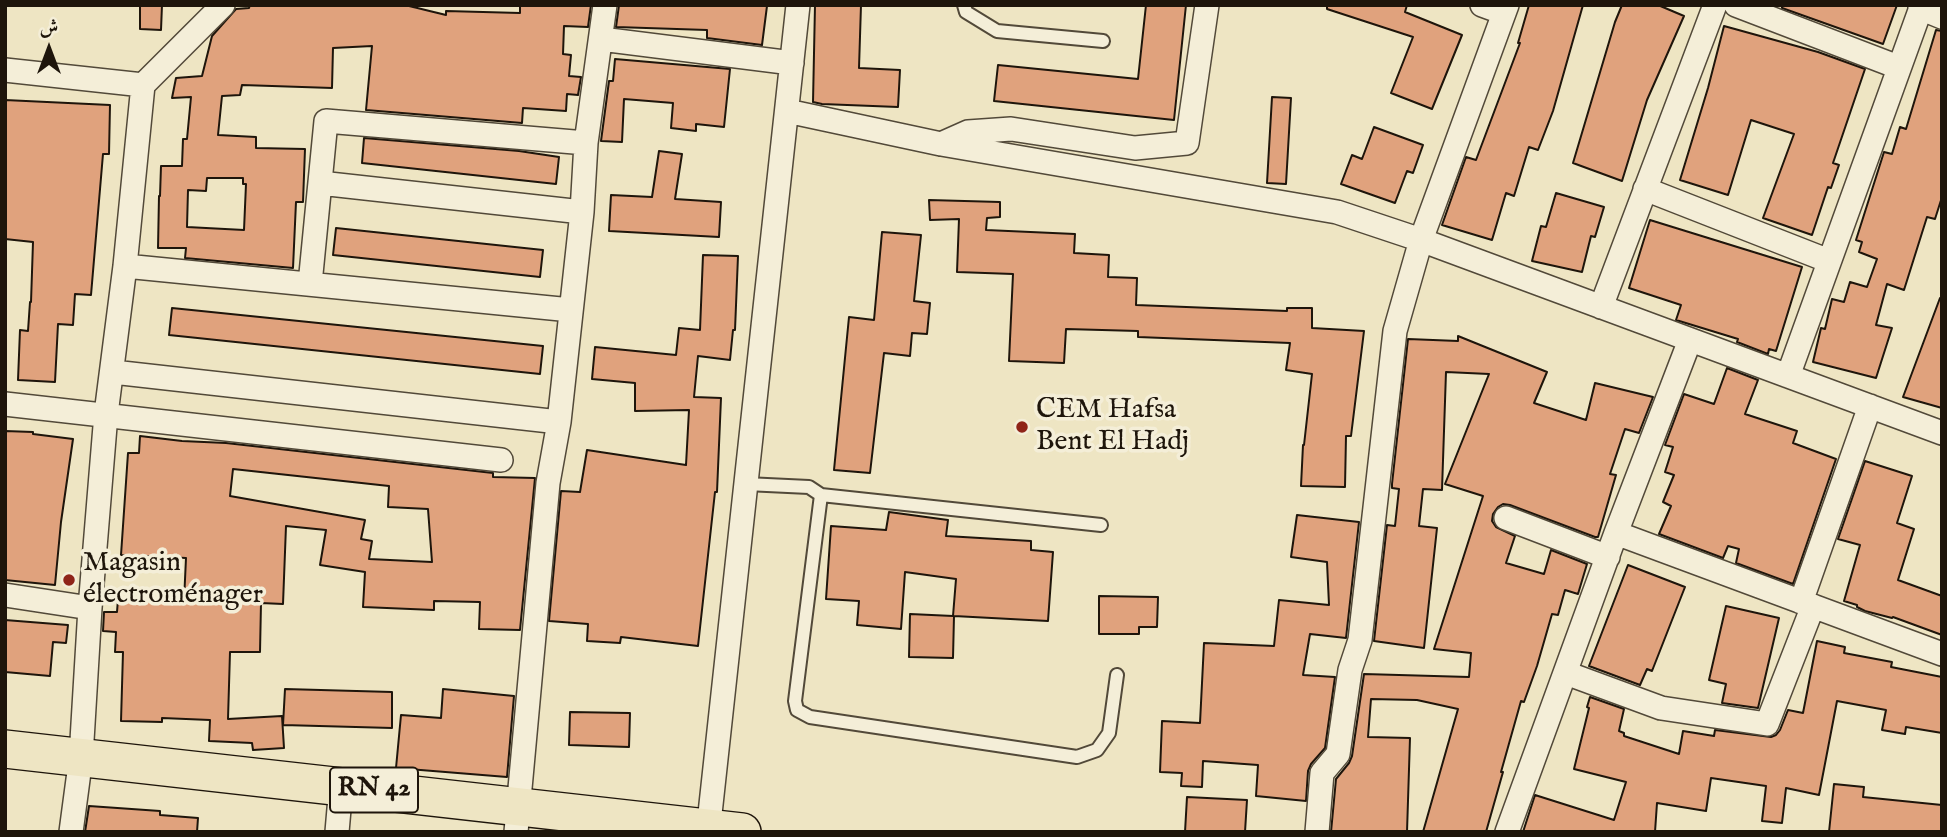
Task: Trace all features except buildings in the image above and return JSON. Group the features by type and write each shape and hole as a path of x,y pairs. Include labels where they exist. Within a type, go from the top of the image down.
{"main road":[{"name":"RN 42","path":"5,749 341,786 518,819 719,831"}],"street":[{"path":"71,832 81,757 106,415 125,266 143,85 223,5"},
{"path":"518,819 548,483 559,422 582,212 586,143 605,5"},
{"path":"719,831 746,484 798,5"},
{"path":"942,144 968,132 1011,129 1135,148 1187,144 1207,5"},
{"path":"1317,832 1322,773 1338,754 1350,670 1360,640 1395,331 1420,240 1506,9 1482,5"},
{"path":"1601,307 1715,5"},
{"path":"1736,5 1898,67"},
{"path":"1788,376 1898,67 1928,10"},
{"path":"601,39 792,63"},
{"path":"5,70 143,85"},
{"path":"787,111 942,144 1337,212 1420,240 1942,433"},
{"path":"310,284 326,121 586,143"},
{"path":"320,183 582,212"},
{"path":"1645,189 1829,261"},
{"path":"125,266 571,310"},
{"path":"1507,832 1689,340"},
{"path":"113,372 559,422"},
{"path":"5,404 501,460"},
{"path":"1566,673 1661,708 1767,724 1870,406"},
{"path":"1506,518 1608,557"},
{"path":"1616,533 1942,654"},
{"path":"5,595 90,608"},
{"path":"337,832 341,786"}],"lane":[{"path":"964,5 966,12 997,31 1103,41"},
{"path":"746,484 809,487 821,495 1101,525"},
{"path":"821,495 795,701 797,710 810,717 1077,757 1097,750 1109,733 1117,675"}],"place":[{"name":"CEM Hafsa Bent El Hadj","path":"1022,427"},
{"name":"Magasin électroménager","path":"69,580"}]}
